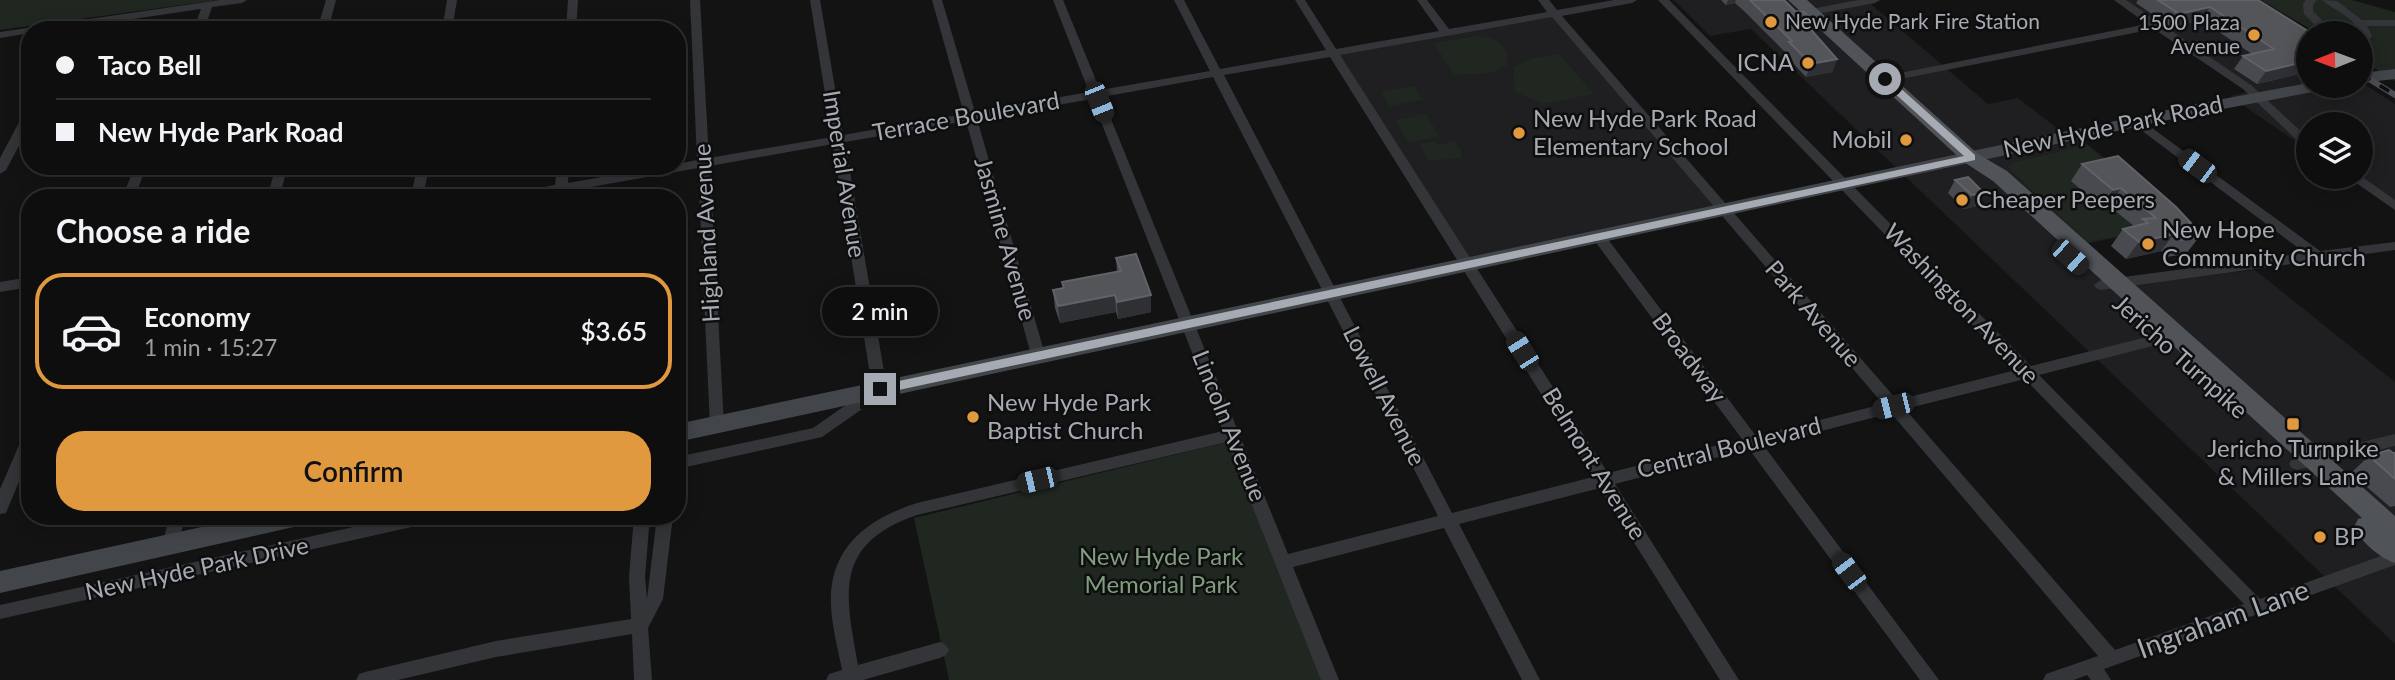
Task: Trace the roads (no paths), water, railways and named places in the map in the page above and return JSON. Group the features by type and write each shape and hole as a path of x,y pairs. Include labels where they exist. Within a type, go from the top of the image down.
{"main road":[{"name":"Jericho Turnpike","path":"1804,6 1971,158 1984,179 2109,284 2306,462 2395,552"},
{"path":"2373,77 2395,74"},
{"name":"New Hyde Park Road","path":"686,431 1039,358 2137,121 2296,90"},
{"name":"Jericho Turnpike","path":"2306,462 2395,532"},
{"path":"0,582 257,525"}],"street":[{"path":"111,21 242,0"},
{"path":"325,21 331,0"},
{"path":"448,21 452,0"},
{"path":"572,21 573,0"},
{"name":"Highland Avenue","path":"695,0 717,425"},
{"name":"Imperial Avenue","path":"815,0 880,389"},
{"name":"Jasmine Avenue","path":"937,0 1039,358"},
{"name":"Lincoln Avenue","path":"1058,0 1331,680"},
{"name":"Lowell Avenue","path":"1179,0 1531,680"},
{"name":"Belmont Avenue","path":"1300,0 1730,680"},
{"path":"1422,0 1446,33"},
{"name":"Park Avenue","path":"1543,0 2112,659"},
{"name":"Terrace Boulevard","path":"686,167 1632,0"},
{"name":"Washington Avenue","path":"1663,0 2258,607"},
{"path":"1804,6 1875,0"},
{"path":"2119,0 2260,97 2296,132"},
{"path":"2312,0 2308,4 2308,12 2317,21"},
{"path":"2327,0 2345,10 2357,21"},
{"path":"202,21 208,5"},
{"path":"2373,23 2395,23"},
{"path":"1885,79 2157,25"},
{"path":"0,34 21,31"},
{"path":"2137,121 2317,256"},
{"path":"0,170 21,130"},
{"name":"Terrace Boulevard","path":"581,189 647,175"},
{"path":"2371,189 2395,206"},
{"name":"Broadway","path":"1599,237 1930,680"},
{"path":"2109,284 2395,246"},
{"path":"0,287 21,284"},
{"name":"Central Boulevard","path":"1284,562 2168,337"},
{"path":"686,461 817,433 880,389"},
{"path":"940,650 846,678 838,585 852,549 873,529 903,513 1232,435"},
{"path":"2306,462 2395,440"},
{"path":"0,508 21,458"},
{"path":"170,544 175,525"},
{"name":"New Hyde Park Drive","path":"0,612 393,525"},
{"path":"641,525 637,577 643,680"},
{"path":"641,625 655,599 664,525"},
{"name":"Ingraham Lane","path":"2052,680 2096,673 2112,659 2395,558"},
{"path":"365,680 496,649 641,625"}],"railway":[{"path":"2373,81 2395,95"}],"place":[{"name":"New Hyde Park Fire Station","path":"1771,22"},
{"name":"1500 Plaza Avenue","path":"2254,35"},
{"name":"ICNA","path":"1808,63"},
{"name":"New Hyde Park Road Elementary School","path":"1519,133"},
{"name":"Mobil","path":"1906,140"},
{"name":"Cheaper Peepers","path":"1962,200"},
{"name":"New Hope Community Church","path":"2148,244"},
{"name":"New Hyde Park Baptist Church","path":"973,417"},
{"name":"Jericho Turnpike & Millers Lane","path":"2293,424"},
{"name":"BP","path":"2320,537"}],"park label":[{"name":"New Hyde Park Memorial Park","path":"1161,571"}]}
